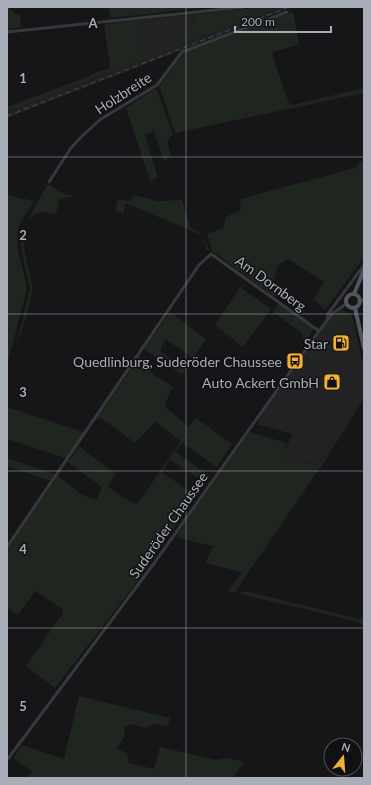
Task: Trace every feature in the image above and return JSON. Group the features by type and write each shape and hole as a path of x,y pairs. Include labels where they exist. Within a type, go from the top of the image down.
{"main road":[{"path":"354,294 362,301 358,306 350,308 346,304 347,297 354,294 364,270"},
{"path":"354,308 364,348"}],"street":[{"path":"7,32 244,7"},
{"name":"Holzbreite","path":"49,182 71,148 83,134 106,116 157,85 182,52 287,12"},
{"name":"Am Dornberg","path":"7,548 199,265 211,254 319,330"},
{"path":"326,320 328,314 364,264"},
{"name":"Suderöder Chaussee","path":"7,760 155,562 326,320 338,308 346,304"}],"shaded area":[{"path":"7,7 9,7 15,14 20,15 21,27 7,30"},
{"path":"108,7 209,7 111,18"},
{"path":"264,7 277,8 7,112 7,107 90,76 96,72 108,69 110,66 104,24","holes":["194,16 196,19 183,39 140,55 136,23"]},
{"path":"279,7 293,7 7,118 7,112"},
{"path":"293,12 299,42 297,45 273,52 273,57 289,103 292,105 364,88 364,93 175,133 159,86 185,52"},
{"path":"194,16 196,19 183,39 140,55 136,23"},
{"path":"156,88 173,134 167,141 171,156 164,161 154,131 145,134 158,178 150,181 126,108"},
{"path":"364,159 364,258 325,310 314,299 324,282 288,259 277,266 272,283 280,290 275,297 212,251 207,234 223,228 226,217 241,210 240,199 355,168"},
{"path":"47,185 75,197 66,197 59,200 56,214 41,212 31,217 25,225 23,235 24,246 31,280 32,295 16,348 30,288 22,253 20,234"},
{"path":"7,195 34,201 19,227 17,237 17,244 27,289 7,365"},
{"path":"134,195 157,201 182,200 190,227 203,235 209,250 208,251 205,249 204,238 201,235 128,204 125,204 124,213 115,211 118,199 130,201"},
{"path":"240,287 271,309 243,347 215,325"},
{"path":"278,303 314,329 304,342 302,333 273,312"},
{"path":"342,309 351,314 354,323 335,327 335,329 321,331 330,319"},
{"path":"170,312 206,339 193,358 167,340 164,341 160,351 186,369 182,375 144,349"},
{"path":"354,323 364,370 364,398 328,456 325,456 318,465 281,457 293,434 255,424 258,423 260,417 321,331 335,329 335,327"},
{"path":"314,346 327,354 318,365 304,354 310,347"},
{"path":"140,355 154,375 173,387 165,404 167,409 189,426 196,418 232,444 217,467 182,443 175,452 210,476 205,483 170,459 162,472 189,491 192,489 198,493 133,587 55,688 26,666 63,613 63,609 35,591 18,615 7,608 7,549 60,473 59,477 77,491 92,499 97,499 102,487 69,463 67,464 79,446 115,474 108,487 134,504 138,503 181,441 155,422 135,443 101,418 96,420"},
{"path":"7,407 83,433 66,459 7,439"},
{"path":"249,432 287,443 282,457 318,465 325,456 328,456 237,589 236,593 228,592 242,572 205,563 213,546 178,538 178,533"},
{"path":"7,458 54,474 51,480 48,480 7,466"},
{"path":"245,591 360,619 364,615 364,623 360,625 358,622 240,594"},
{"path":"79,696 170,718 168,726 154,724 145,728 131,724 124,727 125,736 117,748 127,754 129,763 154,769 160,747 216,760 228,758 244,762 233,778 27,778 32,771 13,758 22,745 64,759"}],"railway":[{"path":"7,116 289,7"}],"place":[{"name":"Star","path":"341,343"},
{"name":"Quedlinburg, Suderöder Chaussee","path":"295,361"},
{"name":"Auto Ackert GmbH","path":"332,382"}]}
